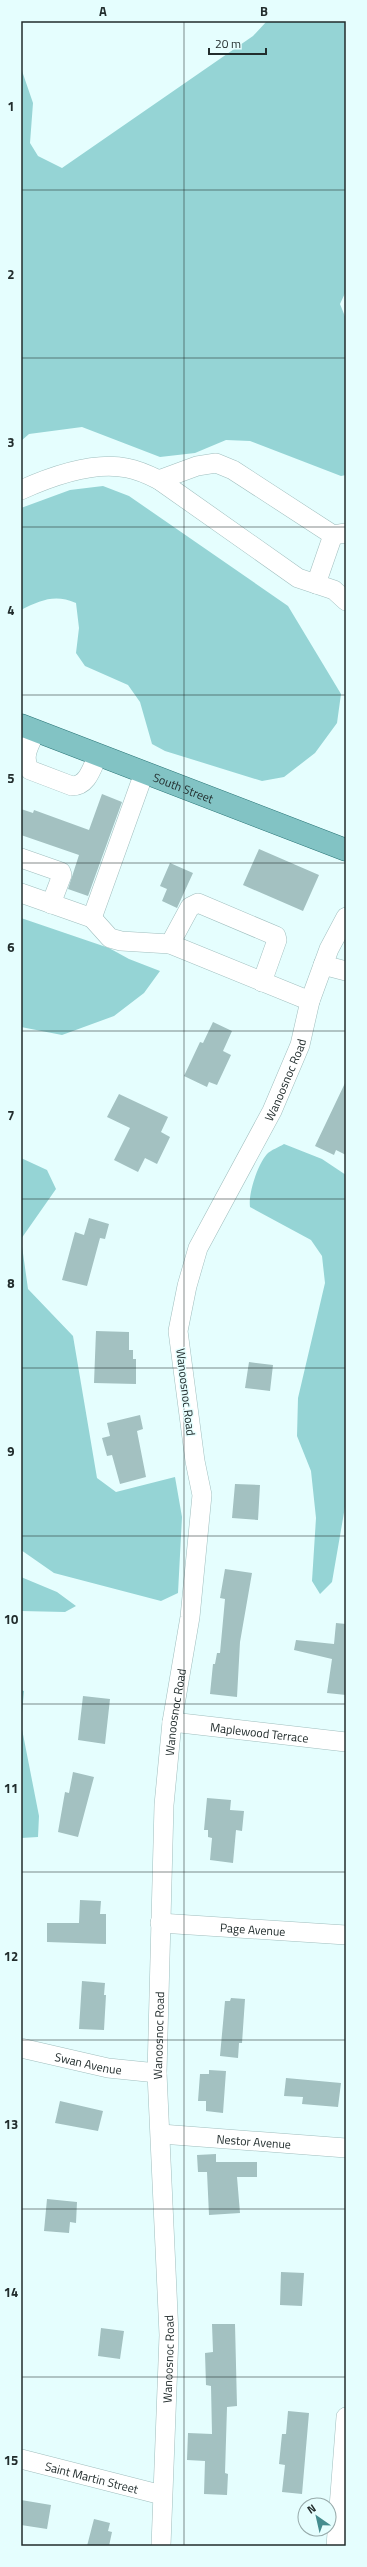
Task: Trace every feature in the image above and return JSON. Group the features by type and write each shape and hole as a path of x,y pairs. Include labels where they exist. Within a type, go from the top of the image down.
{"main road":[{"name":"South Street","path":"28,728 346,850"}],"street":[{"path":"159,480 197,466 216,463 233,470 339,534 316,584"},
{"path":"21,490 80,470 108,467 126,468 159,480 298,578 334,590 346,601"},
{"path":"28,728 25,757 30,770 72,786 77,786 84,782 98,755"},
{"path":"92,918 144,773"},
{"path":"21,858 61,872 62,875 51,904"},
{"path":"21,893 92,918 110,938 121,941 170,944 310,1001"},
{"path":"170,944 190,907 198,903 276,936 277,940 262,982"},
{"name":"Wanoosnoc Road","path":"161,2546 169,2336 161,2134 157,2073 164,1805 172,1722 190,1617 202,1495 195,1461 178,1331 187,1286 198,1248 272,1111 300,1045 310,1001 323,965 346,917"},
{"path":"323,965 346,971"},
{"name":"Maplewood Terrace","path":"172,1722 346,1742"},
{"name":"Page Avenue","path":"160,1923 346,1935"},
{"name":"Swan Avenue","path":"21,2048 108,2068 157,2073"},
{"name":"Nestor Avenue","path":"161,2134 346,2148"},
{"path":"336,2546 346,2417"},
{"name":"Saint Martin Street","path":"21,2458 162,2494"}],"shaded area":[{"path":"267,21 346,21 346,291 340,304 346,319 346,475 341,476 250,441 226,440 195,453 160,457 82,427 29,434 21,441 21,68 33,103 30,143 38,156 62,168 253,36"},
{"path":"103,486 129,496 288,606 341,694 337,723 315,753 284,777 262,781 165,751 152,744 140,702 128,685 85,666 76,653 79,628 76,603 61,599 48,599 35,603 21,610 21,508 70,490"},
{"path":"21,918 109,948 129,959 160,971 144,993 114,1016 62,1035 21,1027"},
{"path":"284,1144 322,1159 346,1175 346,1501 332,1582 320,1594 312,1581 316,1518 311,1471 297,1436 298,1398 325,1283 322,1256 311,1240 250,1207 252,1187 260,1165 267,1154"},
{"path":"21,1158 47,1170 56,1189 21,1239"},
{"path":"21,1239 28,1289 73,1336 97,1478 116,1492 175,1477 182,1517 178,1593 161,1601 54,1573 21,1550"},
{"path":"21,1577 57,1592 76,1606 65,1612 21,1611"},
{"path":"21,1690 24,1691 21,1724"},
{"path":"21,1724 39,1816 38,1837 21,1838"}],"building":[{"path":"102,794 122,802 88,896 68,889 79,855 21,835 21,809 33,813 34,810 89,830"},
{"path":"259,849 319,875 303,911 243,885"},
{"path":"170,863 193,873 177,908 162,901 167,889 160,886"},
{"path":"213,1022 232,1031 223,1051 231,1055 217,1085 209,1082 207,1087 184,1076 200,1042 203,1043"},
{"path":"346,1081 346,1155 336,1150 334,1155 315,1146"},
{"path":"119,1094 168,1117 161,1132 170,1137 157,1164 145,1158 138,1172 114,1160 130,1128 107,1117"},
{"path":"89,1218 109,1224 105,1239 100,1238 87,1286 62,1280 75,1232 84,1235"},
{"path":"96,1331 129,1332 129,1350 133,1350 133,1359 136,1359 136,1384 94,1383"},
{"path":"249,1362 273,1365 270,1391 245,1388"},
{"path":"140,1415 143,1429 137,1431 146,1477 120,1484 112,1455 107,1456 102,1438 110,1436 107,1423"},
{"path":"235,1484 260,1485 258,1520 232,1518"},
{"path":"225,1569 252,1573 240,1642 237,1697 210,1694 213,1664 215,1664 217,1653 220,1653 225,1599 220,1598"},
{"path":"336,1623 346,1624 346,1695 327,1693 332,1659 294,1650 296,1640 334,1644"},
{"path":"83,1696 110,1699 105,1744 78,1740"},
{"path":"73,1772 94,1777 78,1837 58,1832 65,1792 69,1793"},
{"path":"207,1798 231,1800 230,1810 244,1811 242,1831 236,1830 233,1863 210,1860 212,1838 208,1837 208,1830 204,1830"},
{"path":"80,1900 101,1901 100,1914 106,1914 106,1944 47,1942 47,1923 79,1923"},
{"path":"82,1981 105,1983 104,1995 106,1995 104,2030 79,2029"},
{"path":"231,1998 245,1999 242,2043 239,2043 238,2058 220,2056 225,2001 230,2001"},
{"path":"209,2070 226,2071 223,2113 206,2111 206,2101 198,2101 200,2074 209,2074"},
{"path":"286,2078 341,2083 338,2107 302,2104 303,2097 284,2096"},
{"path":"60,2101 103,2111 98,2131 55,2123"},
{"path":"216,2154 216,2162 257,2162 257,2177 237,2177 240,2213 209,2215 207,2172 198,2172 197,2155"},
{"path":"47,2199 77,2202 76,2223 70,2222 69,2233 44,2231"},
{"path":"281,2272 304,2273 302,2306 280,2305"},
{"path":"212,2324 235,2324 237,2406 227,2407 225,2473 228,2474 227,2495 204,2494 205,2461 187,2460 188,2433 212,2434 211,2386 206,2385 205,2353 213,2352"},
{"path":"101,2328 124,2331 120,2359 98,2356"},
{"path":"288,2411 309,2413 302,2494 282,2492 285,2465 279,2464 282,2434 286,2434"},
{"path":"21,2500 51,2505 47,2529 21,2525"},
{"path":"94,2519 110,2523 108,2531 112,2532 109,2546 87,2546"}]}
